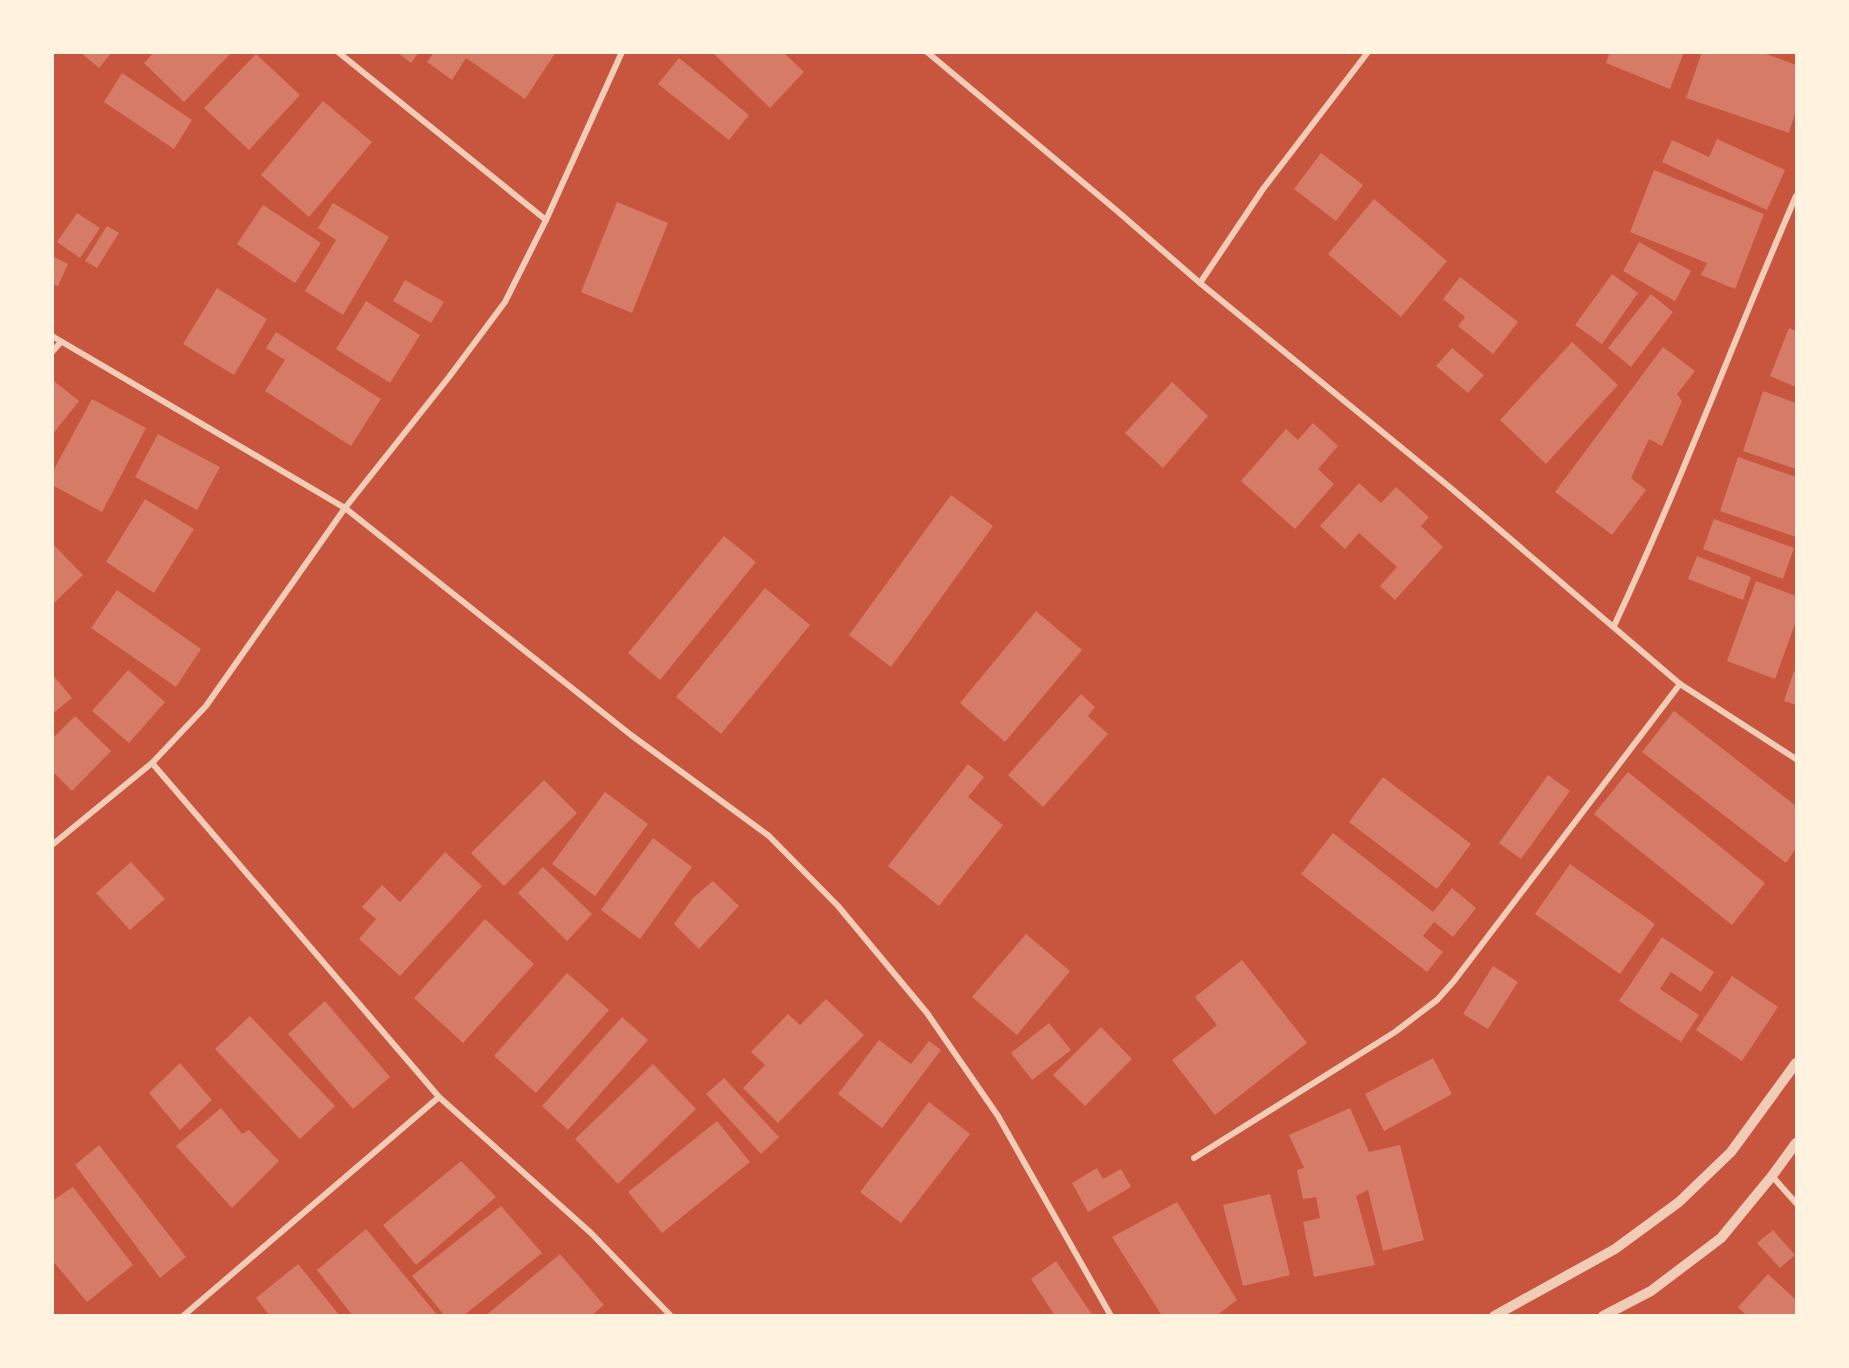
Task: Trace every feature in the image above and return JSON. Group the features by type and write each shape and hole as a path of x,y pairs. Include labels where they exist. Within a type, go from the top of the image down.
{"street":[{"path":"338,52 546,220"},
{"path":"52,845 152,763 206,706 345,508 505,302 546,220 622,52"},
{"path":"927,52 1200,283 1443,482 1680,684 1797,759"},
{"path":"1200,283 1263,189 1368,52"},
{"path":"1614,626 1657,531 1797,196"},
{"path":"52,336 345,508 631,735 769,836 838,906 927,1013 998,1116 1111,1316"},
{"path":"52,351 62,342"},
{"path":"1194,1158 1395,1032 1437,1000 1680,684"},
{"path":"152,763 439,1097 591,1233 670,1316"},
{"path":"1494,1316 1615,1249 1678,1202 1731,1152 1797,1063"},
{"path":"183,1316 439,1097"},
{"path":"1603,1316 1651,1291 1721,1238 1797,1143"},
{"path":"1772,1176 1797,1203"}],"building":[{"path":"80,52 112,52 99,68"},
{"path":"154,52 232,52 184,102 144,63"},
{"path":"397,52 419,52 411,63"},
{"path":"434,52 556,52 525,99 466,58 452,80 427,62"},
{"path":"712,52 786,52 785,54 804,72 770,108"},
{"path":"1610,52 1684,52 1670,89 1606,63"},
{"path":"1702,52 1761,52 1796,65 1796,110 1789,133 1686,98"},
{"path":"256,54 300,95 249,150 204,108"},
{"path":"679,58 749,115 729,140 658,84"},
{"path":"122,73 192,120 174,149 104,102"},
{"path":"323,101 372,142 309,217 261,175"},
{"path":"1717,139 1785,170 1767,210 1662,162 1672,140 1709,157"},
{"path":"1321,153 1363,185 1336,221 1294,189"},
{"path":"1654,170 1764,214 1735,289 1701,275 1707,263 1630,232"},
{"path":"1374,199 1447,261 1401,317 1328,254"},
{"path":"617,202 668,223 632,313 581,292"},
{"path":"333,203 389,237 343,315 305,291 336,240 318,228"},
{"path":"263,205 321,243 295,283 237,244"},
{"path":"77,213 100,228 80,258 57,242"},
{"path":"107,226 119,233 97,268 85,261"},
{"path":"1639,242 1691,271 1675,301 1623,271"},
{"path":"52,256 68,264 58,286 52,284"},
{"path":"1612,274 1638,293 1602,344 1575,325"},
{"path":"1460,277 1518,322 1493,354 1458,326 1465,317 1443,299"},
{"path":"405,280 444,302 431,323 393,301"},
{"path":"217,288 267,319 234,375 183,344"},
{"path":"1651,294 1673,312 1631,367 1608,348"},
{"path":"366,301 420,335 390,383 336,349"},
{"path":"1789,328 1796,331 1796,387 1770,376"},
{"path":"276,332 381,399 351,446 265,391 285,360 266,348"},
{"path":"1572,342 1618,385 1546,464 1500,420"},
{"path":"1663,347 1695,371 1677,394 1682,401 1662,446 1649,439 1631,478 1646,490 1612,535 1555,492"},
{"path":"1452,348 1484,375 1468,393 1436,366"},
{"path":"54,381 79,401 52,435 52,383"},
{"path":"1172,382 1208,416 1163,468 1125,433"},
{"path":"1763,391 1796,403 1796,469 1743,451"},
{"path":"92,399 146,428 102,512 52,485 52,473"},
{"path":"1313,423 1338,446 1318,469 1334,484 1295,529 1241,481 1286,429 1298,440"},
{"path":"158,434 220,467 197,510 135,477"},
{"path":"1738,457 1796,477 1796,537 1720,511"},
{"path":"1359,483 1381,503 1396,487 1429,517 1421,526 1443,547 1395,600 1380,586 1397,567 1359,533 1345,549 1320,526"},
{"path":"951,495 993,526 891,667 849,635"},
{"path":"145,499 194,529 154,593 106,562"},
{"path":"1714,519 1794,548 1783,579 1703,549"},
{"path":"724,536 756,562 660,680 628,653"},
{"path":"52,543 83,575 52,605"},
{"path":"1697,556 1751,577 1743,600 1688,579"},
{"path":"1756,581 1796,596 1796,621 1775,679 1727,661"},
{"path":"765,588 810,625 721,734 676,697"},
{"path":"117,590 201,649 176,687 91,628"},
{"path":"1036,611 1082,650 1005,742 960,703"},
{"path":"128,670 165,702 129,743 92,711"},
{"path":"1794,671 1796,672 1796,705 1784,701"},
{"path":"52,674 72,698 52,714"},
{"path":"1081,694 1095,707 1088,716 1108,734 1043,807 1008,775"},
{"path":"1674,711 1796,806 1796,848 1786,863 1642,752"},
{"path":"75,716 111,751 72,791 52,771 52,739"},
{"path":"968,764 984,777 968,797 1003,825 939,906 888,866"},
{"path":"1628,772 1765,883 1732,925 1594,814"},
{"path":"1548,775 1570,791 1521,859 1499,843"},
{"path":"1383,777 1471,844 1437,889 1349,822"},
{"path":"544,780 577,813 504,886 471,853"},
{"path":"605,792 648,824 595,896 552,864"},
{"path":"1333,833 1433,912 1452,888 1476,908 1453,937 1434,922 1423,936 1443,952 1427,972 1301,874"},
{"path":"653,838 692,867 640,939 601,910"},
{"path":"445,852 482,886 400,976 359,939 376,919 362,907 382,885 400,902"},
{"path":"131,862 165,899 130,930 96,893"},
{"path":"1570,864 1655,924 1620,974 1535,914"},
{"path":"543,867 592,914 567,941 518,893"},
{"path":"713,881 739,906 699,949 674,924 693,898"},
{"path":"485,919 534,964 463,1043 414,998"},
{"path":"1026,934 1070,971 1017,1035 972,997"},
{"path":"1662,937 1714,972 1701,992 1671,972 1660,989 1699,1015 1681,1042 1619,1001"},
{"path":"1242,960 1307,1043 1215,1115 1172,1060 1217,1025 1195,997"},
{"path":"1493,966 1518,982 1488,1029 1463,1014"},
{"path":"567,973 609,1010 536,1093 494,1056"},
{"path":"1732,976 1778,1007 1742,1061 1696,1030"},
{"path":"826,999 864,1035 778,1123 743,1088 765,1065 751,1052 788,1014 800,1025"},
{"path":"325,1001 390,1077 353,1109 288,1034"},
{"path":"250,1016 335,1106 300,1139 215,1049"},
{"path":"622,1017 648,1040 568,1130 542,1106"},
{"path":"1049,1023 1071,1050 1032,1080 1011,1053"},
{"path":"1101,1027 1132,1059 1085,1106 1053,1075"},
{"path":"879,1040 911,1064 929,1041 941,1050 882,1128 838,1094"},
{"path":"1433,1058 1452,1094 1384,1131 1365,1094"},
{"path":"180,1063 212,1100 180,1130 149,1093"},
{"path":"653,1064 696,1109 618,1184 575,1139"},
{"path":"724,1078 779,1137 761,1154 706,1094"},
{"path":"929,1102 970,1134 901,1223 860,1192"},
{"path":"221,1108 242,1134 249,1130 279,1161 232,1208 176,1146"},
{"path":"1350,1108 1369,1152 1400,1145 1424,1240 1383,1251 1368,1190 1356,1196 1375,1265 1314,1277 1303,1222 1320,1218 1316,1197 1303,1199 1297,1170 1304,1168 1289,1135"},
{"path":"717,1121 750,1162 662,1233 628,1192"},
{"path":"99,1145 186,1257 160,1278 75,1165"},
{"path":"461,1161 496,1197 416,1265 383,1225"},
{"path":"1097,1168 1103,1179 1121,1169 1131,1187 1088,1212 1072,1183"},
{"path":"73,1187 133,1265 87,1302 52,1260 52,1201"},
{"path":"1270,1194 1290,1275 1243,1286 1223,1205"},
{"path":"1177,1202 1237,1300 1216,1316 1162,1316 1112,1237"},
{"path":"501,1206 542,1253 463,1316 445,1316 412,1276"},
{"path":"366,1229 438,1316 353,1316 317,1270"},
{"path":"1773,1230 1795,1255 1780,1268 1757,1243"},
{"path":"560,1254 604,1305 591,1316 485,1316"},
{"path":"1056,1261 1093,1316 1055,1316 1031,1279"},
{"path":"298,1264 340,1316 270,1316 256,1298"},
{"path":"1768,1274 1796,1300 1796,1316 1747,1316 1738,1307"}]}
